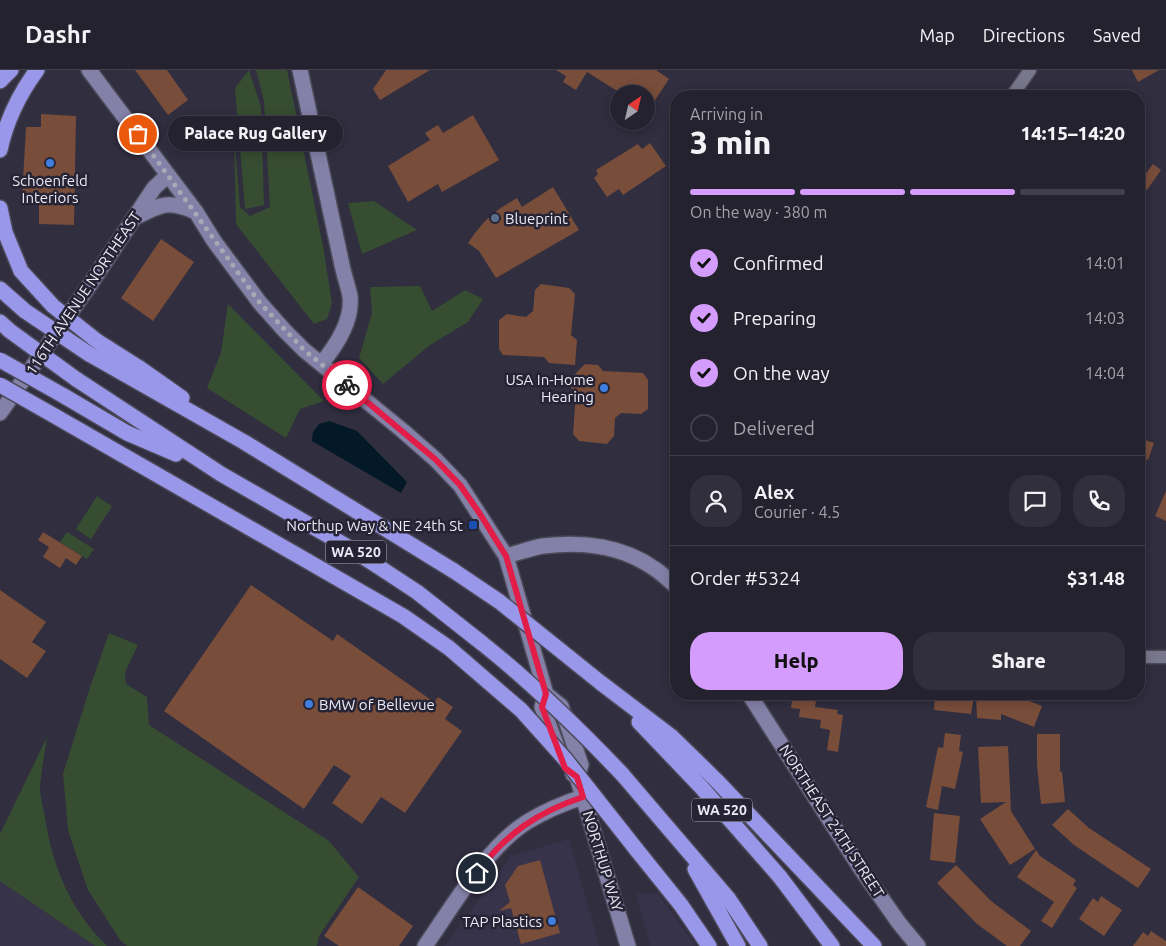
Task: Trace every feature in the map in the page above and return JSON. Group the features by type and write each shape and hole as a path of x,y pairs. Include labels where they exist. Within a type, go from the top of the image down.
{"highway":[{"path":"0,81 11,70"},
{"path":"0,150 3,134 14,109 34,74"},
{"path":"0,208 5,232 21,271 53,306 135,373"},
{"name":"WA 520","path":"0,289 25,310 89,354 135,373 454,571 500,602 601,683 702,788 780,877 832,946"},
{"name":"WA 520","path":"5,326 132,418 221,474 348,547 417,592 512,667 622,774 728,898 760,946"},
{"path":"0,360 127,433 221,474"},
{"path":"0,386 339,578 403,616 449,648 521,710 566,759 681,905 709,946"},
{"path":"601,683 672,738 716,780 874,946"},
{"path":"680,841 738,946"}],"main road":[{"name":"NORTHUP WAY","path":"89,70 196,212 214,241 260,303 285,331 321,364 435,459 460,485 506,556 546,694 561,706 581,765 577,777 628,946"},
{"path":"300,70 350,296 348,320 334,349 321,364"},
{"name":"116TH AVENUE NORTHEAST","path":"0,412 154,188 168,176"},
{"path":"135,217 165,204 177,205 196,212"},
{"path":"506,556 542,546 573,544 603,547 631,556 655,568 670,581"},
{"name":"NORTHEAST 24TH STREET","path":"753,700 861,869 899,923 918,946"},
{"path":"425,946 486,860 510,835 527,822 544,813 583,797"}],"street":[{"path":"1016,90 1030,70"},
{"path":"1145,657 1166,657"}],"shaded area":[{"path":"569,839 599,946 445,946 511,856"},
{"path":"0,881 95,946 0,946"},
{"path":"636,894 658,894 696,946 650,946"}],"green space":[{"path":"249,70 261,107 264,205 245,209 235,88"},
{"path":"256,70 287,70 323,246 332,303 327,319 314,324 236,224 234,134 240,207 250,216 270,207 264,101"},
{"path":"374,201 417,230 362,254 348,203"},
{"path":"420,286 432,311 465,290 483,299 468,322 430,345 383,384 359,358 372,313 370,287"},
{"path":"228,304 324,401 300,409 286,438 207,388 221,352"},
{"path":"97,496 112,506 91,539 76,529"},
{"path":"67,532 94,549 87,559 60,542"},
{"path":"109,633 138,645 125,672 126,684 147,697 149,725 329,841 359,877 319,936 317,946 127,946 120,940 88,890 68,830 63,774"},
{"path":"47,737 40,790 53,853 58,870 73,903 94,932 107,946 95,946 0,881 0,834"}],"water":[{"path":"329,421 357,431 407,482 401,493 312,441 313,432 319,424"}],"building":[{"path":"135,70 167,70 188,100 168,115"},
{"path":"386,70 430,70 380,100 373,89"},
{"path":"556,70 656,70 669,79 655,100 655,85 610,86 587,72 576,90 563,82 566,76"},
{"path":"1132,70 1159,70 1138,82"},
{"name":"Schoenfeld Interiors","path":"41,114 76,116 74,225 39,224 39,199 22,198 26,127 41,127"},
{"path":"473,115 499,160 442,192 438,184 408,202 388,166 430,140 425,133 438,125 443,133"},
{"path":"650,143 666,166 623,195 619,189 607,197 594,178 598,174 596,170 638,144 642,149"},
{"path":"1153,164 1161,170 1147,190 1145,188 1145,175"},
{"path":"553,187 579,230 496,278 479,251 468,243 485,221 499,209 517,198 522,207"},
{"path":"161,239 194,262 153,321 121,298"},
{"path":"541,284 569,288 575,294 571,335 577,340 575,365 549,363 544,357 503,355 499,349 499,320 507,314 526,317 533,311 535,290"},
{"path":"585,364 598,365 603,371 643,373 648,380 648,409 641,414 621,413 615,418 614,436 607,444 579,441 573,434 576,393 571,388 572,377"},
{"path":"1145,440 1154,443 1148,460 1145,459"},
{"path":"1166,491 1166,521 1155,516"},
{"path":"43,532 82,556 76,565 66,558 60,568 43,557 49,547 38,540"},
{"name":"BMW of Bellevue","path":"251,585 333,641 337,634 434,702 438,697 453,707 445,719 462,731 405,813 381,797 362,824 332,803 351,776 334,765 304,809 164,711"},
{"path":"0,590 46,622 32,642 46,651 27,678 0,659"},
{"path":"792,700 816,700 815,707 838,710 837,714 843,715 838,752 827,750 830,730 820,728 821,720 799,717 800,709 791,708"},
{"path":"935,700 973,700 971,714 934,710"},
{"path":"976,700 1027,700 1042,706 1034,727 1001,714 1001,720 977,718"},
{"path":"945,733 961,735 959,751 963,752 955,789 942,786 938,810 926,807 938,747 943,748"},
{"path":"1037,734 1060,734 1060,772 1062,771 1065,802 1041,804 1037,765"},
{"path":"1008,746 1011,811 1035,849 1010,865 980,819 1006,802 981,803 978,747"},
{"path":"1068,809 1089,828 1151,869 1138,888 1074,845 1052,825"},
{"path":"934,813 960,816 955,863 930,860"},
{"path":"1036,850 1040,856 1076,880 1073,885 1077,888 1052,928 1041,921 1054,902 1017,877"},
{"path":"540,860 560,933 521,944 511,908 499,911 510,902 505,885 518,866"},
{"path":"956,865 991,901 1031,931 1020,946 1007,946 977,924 937,883"},
{"path":"358,887 413,926 399,946 339,946 324,936"},
{"path":"1101,896 1122,910 1104,936 1079,919 1093,898 1098,902"},
{"path":"1151,931 1166,941 1166,946 1133,946 1143,932 1148,936"}],"way so far":[{"path":"138,134 260,303 304,350 347,385"}],"place":[{"name":"Palace Rug Gallery","path":"138,134"},
{"name":"Schoenfeld Interiors","path":"50,163"},
{"name":"Blueprint","path":"495,218"},
{"name":"USA In-Home Hearing","path":"604,388"},
{"name":"Northup Way & NE 24th St","path":"473,525"},
{"name":"BMW of Bellevue","path":"309,704"},
{"name":"TAP Plastics","path":"552,921"}],"route":[{"path":"347,385 435,459 460,485 506,556 546,694 542,707 565,768 577,777 583,797 563,804 527,822 510,835 486,860 477,873"}]}
